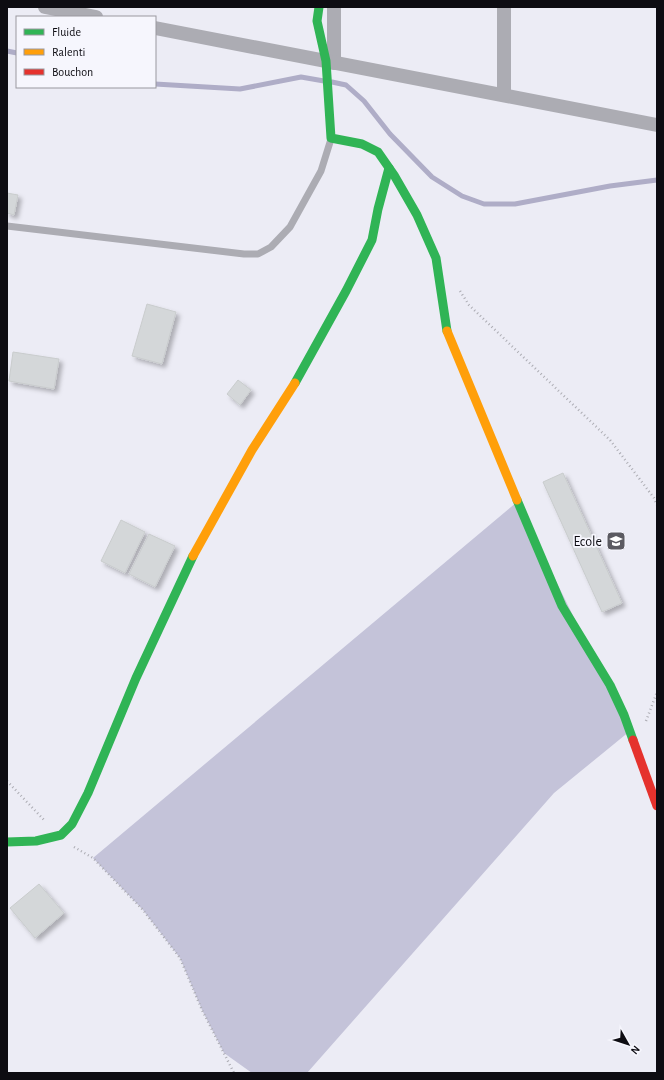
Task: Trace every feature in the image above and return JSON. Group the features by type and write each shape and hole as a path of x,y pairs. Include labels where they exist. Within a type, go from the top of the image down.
{"street":[{"path":"45,7 91,16"},
{"path":"319,7 317,21 330,62"},
{"path":"334,7 330,62 331,138 362,144 378,152 417,215 436,258 446,328 497,455 562,606 610,685 624,715 657,806"},
{"path":"504,7 504,95"},
{"path":"156,28 657,125"},
{"path":"7,842 36,841 61,835 72,824 88,793 136,678 188,566 252,450 300,376 346,292 372,240 378,209 389,168"}],"lane":[{"path":"7,226 244,254 258,254 271,247 290,227 321,171 331,138"}],"path":[{"path":"457,287 469,305 610,440 654,498 657,505"},
{"path":"7,781 48,825 69,843 93,858 143,910 180,958 202,1010 234,1073"}],"shaded area":[{"path":"517,502 630,731 554,793 307,1073 252,1073 224,1053 202,1010 180,958 143,910 93,858"}],"building":[{"path":"7,193 18,195 14,215 7,213"},
{"path":"147,304 176,312 162,364 132,356"},
{"path":"13,352 59,359 54,389 9,381"},
{"path":"238,380 251,390 240,405 227,394"},
{"path":"563,473 622,603 602,612 543,482"},
{"path":"121,520 145,532 125,573 101,561"},
{"path":"149,534 175,546 155,587 129,574"},
{"path":"39,884 64,913 35,938 10,908"}],"waterway":[{"path":"7,51 16,53"},
{"path":"156,84 240,89 301,77 324,81"},
{"path":"332,82 346,85 364,101 390,134 432,177 462,196 484,204 515,204 610,186 657,180"}],"traffic: fast":[{"path":"319,7 317,21 326,61 331,138 362,144 378,152 394,175 417,215 436,258 447,331"},
{"path":"295,383 346,291 372,240 378,209 389,168"},
{"path":"517,500 562,606 610,685 624,715 633,740"},
{"path":"7,842 36,841 61,835 72,824 88,793 136,678 193,556"}],"traffic: slow":[{"path":"447,331 517,500"},
{"path":"193,556 252,450 295,383"}],"traffic: jam":[{"path":"633,740 657,806"}],"place":[{"name":"Ecole","path":"616,541"}]}
